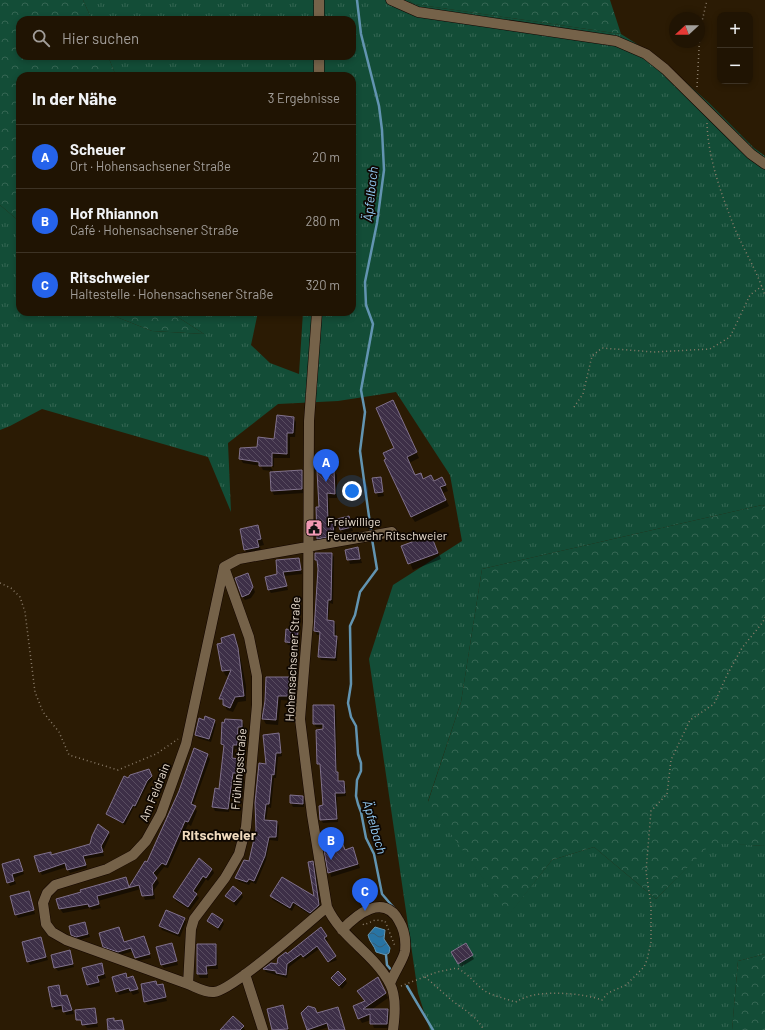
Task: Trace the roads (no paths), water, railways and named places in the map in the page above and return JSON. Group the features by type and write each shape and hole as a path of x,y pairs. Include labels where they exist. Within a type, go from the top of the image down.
{"street":[{"path":"319,0 319,16"},
{"path":"391,0 418,12 616,41 646,54 665,69 695,97 751,154 765,164"},
{"path":"319,60 320,72"},
{"name":"Hohensachsener Straße","path":"317,316 309,421 310,546 308,622 300,702 300,719 312,815 327,907 333,918 372,960 391,987"},
{"path":"224,567 239,559 392,532"},
{"name":"Am Feldrain","path":"188,984 59,936 52,932 46,924 43,903 47,893 55,885 119,864 133,854 146,841 161,814 186,744 224,567"},
{"name":"Frühlingsstraße","path":"188,984 191,929 194,919 233,865 241,847 246,827 255,728 257,676 249,637 224,567"},
{"path":"188,984 204,991 214,992 224,989 245,974 327,907"},
{"path":"343,929 356,916 364,911 383,907 396,914 402,926 405,952 391,987 395,1017 393,1030"},
{"path":"245,974 263,1030"}],"water":[{"path":"375,927 385,930 384,939 390,948 389,953 386,955 376,952 368,935"}],"waterway":[{"name":"Äpfelbach","path":"357,0 361,34 379,106 384,170 377,223 365,282 366,305 373,324 361,390 365,412 360,451 371,531"},
{"name":"Äpfelbach","path":"372,539 377,569 360,592 355,615 350,626 351,684 348,703 351,717 356,726 358,754 361,763 361,771 357,780 356,796 366,838 374,854 382,894 394,908"},
{"path":"386,955 387,965 393,972"},
{"name":"Äpfelbach","path":"407,986 433,1030"}],"place":[{"name":"Scheuer","path":"326,482"},
{"name":"Freiwillige Feuerwehr Ritschweier","path":"314,528"},
{"name":"Hof Rhiannon","path":"331,860"},
{"name":"Ritschweier","path":"365,911"}],"district":[{"name":"Ritschweier","path":"219,834"}]}
